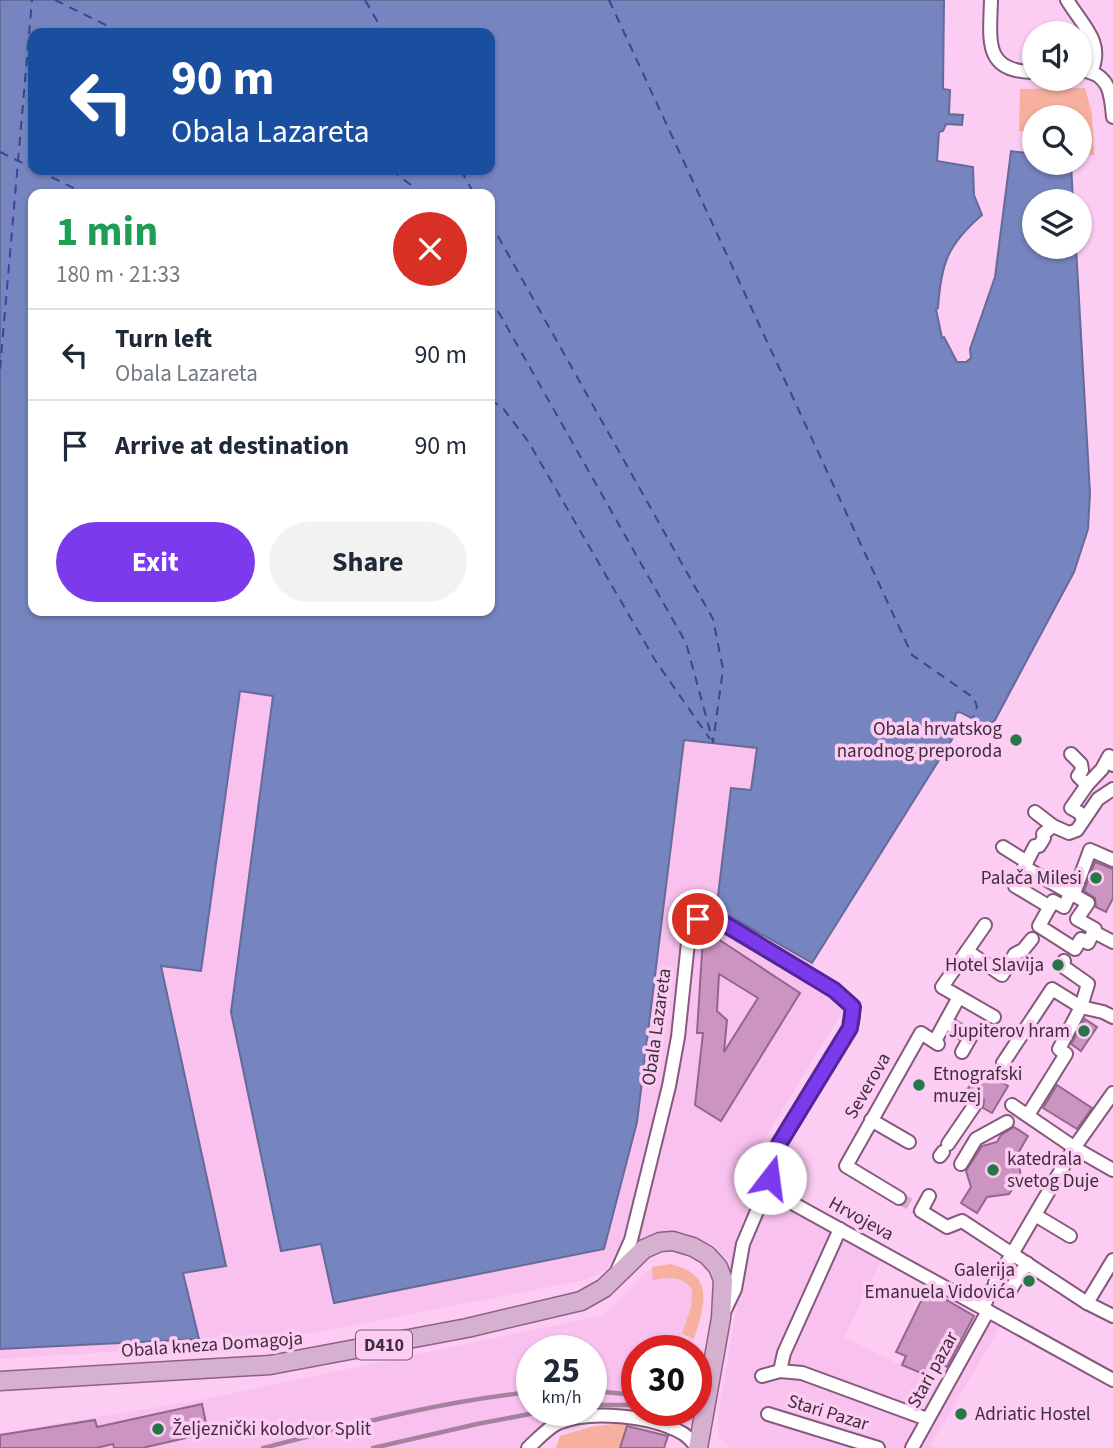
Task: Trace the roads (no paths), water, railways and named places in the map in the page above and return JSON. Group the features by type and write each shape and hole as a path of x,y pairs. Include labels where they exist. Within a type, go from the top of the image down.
{"main road":[{"name":"Obala kneza Domagoja","path":"0,1381 270,1365 323,1357 563,1307 593,1295 611,1282 629,1261 644,1249 667,1241 686,1244 707,1255 721,1273 724,1294 721,1318"},
{"name":"D410","path":"698,1448 721,1318"}],"street":[{"path":"991,0 992,49 997,62 1016,72 1022,72"},
{"path":"1068,0 1081,21"},
{"path":"1092,39 1096,45 1096,59 1092,64"},
{"path":"1092,74 1106,81 1111,91 1113,117"},
{"path":"1071,754 1081,764 1082,770 1078,776 1087,785"},
{"path":"1083,820 1080,813 1071,808 1112,757"},
{"path":"1035,812 1053,826 1069,833 1077,830 1098,799 1113,789"},
{"path":"1053,826 1043,834 1044,838 1035,846 1024,867 1088,903 1077,919 1113,942"},
{"path":"1003,847 1027,862"},
{"path":"1094,932 1087,943 1081,939 1075,949 1039,926 1053,901 1064,907 1072,895 1090,850 1113,860"},
{"path":"1015,886 1050,907"},
{"name":"Obala Lazareta","path":"611,1282 631,1240 664,1112 678,1037 688,939 694,923 706,918 725,924 848,999 854,1015 850,1028 774,1154 768,1185 745,1239 735,1289 721,1318"},
{"path":"985,925 942,987 994,1017"},
{"path":"967,951 1002,975 1015,954 1023,950 1032,939"},
{"path":"1028,1115 1066,1054 1059,1049 1069,1033 1088,984 1061,965 1064,961"},
{"path":"1003,1063 1052,989 1066,998 1108,1014"},
{"path":"959,997 946,1022 970,1038 962,1052"},
{"name":"Severova","path":"899,1198 846,1166 921,1033 936,1043 946,1022"},
{"path":"989,1311 993,1286 1084,1134 1113,1093"},
{"path":"944,1151 976,1103"},
{"path":"1012,1105 1074,1152 1113,1170"},
{"path":"871,1120 909,1142"},
{"path":"961,1164 976,1139 1007,1122"},
{"name":"Hrvojeva","path":"774,1193 1113,1380"},
{"path":"929,1196 921,1211 947,1227 962,1221 1087,1303 1113,1316"},
{"path":"1035,1215 1070,1236"},
{"name":"Stari pazar","path":"780,1371 783,1353 839,1229"},
{"path":"1087,1303 1113,1260"},
{"path":"989,1311 1008,1294 1027,1263"},
{"name":"Stari pazar","path":"912,1448 989,1311"},
{"path":"762,1376 780,1371 802,1373 928,1419"},
{"name":"Stari Pazar","path":"768,1414 878,1448"},
{"path":"528,1448 560,1422 592,1417 632,1417 646,1419 684,1434 698,1448"}],"water":[{"path":"0,0 944,0 943,89 950,90 949,114 963,115 962,125 946,124 943,131 939,132 937,161 973,167 974,195 982,215 953,246 941,279 936,309 942,338 944,337 957,362 966,362 971,358 970,349 995,277 1011,151 1022,152 1022,175 1072,175 1072,189 1022,189 1022,259 1077,259 1090,493 1088,529 1074,572 995,720 987,726 960,712 956,713 954,722 961,725 812,963 721,911 717,904 731,788 751,790 757,748 684,740 637,1122 604,1249 334,1303 321,1244 281,1251 231,1012 273,696 240,691 201,971 161,966 226,1266 183,1273 199,1339 0,1349"}],"tunnel":[{"path":"995,1075 1003,1063"},
{"path":"899,1198 921,1211"}],"railway":[{"path":"607,1392 621,1394"},
{"path":"263,1448 430,1408 516,1394"},
{"path":"607,1405 621,1405"},
{"path":"373,1448 516,1417"}],"place":[{"name":"Obala hrvatskog narodnog preporoda","path":"1016,740"},
{"name":"Palača Milesi","path":"1096,878"},
{"name":"Hotel Slavija","path":"1058,965"},
{"name":"Jupiterov hram","path":"1084,1031"},
{"name":"Etnografski muzej","path":"919,1085"},
{"name":"katedrala svetog Duje","path":"993,1170"},
{"name":"Galerija Emanuela Vidovića","path":"1029,1281"},
{"name":"Adriatic Hostel","path":"961,1414"},
{"name":"Željeznički kolodvor Split","path":"158,1429"}]}
